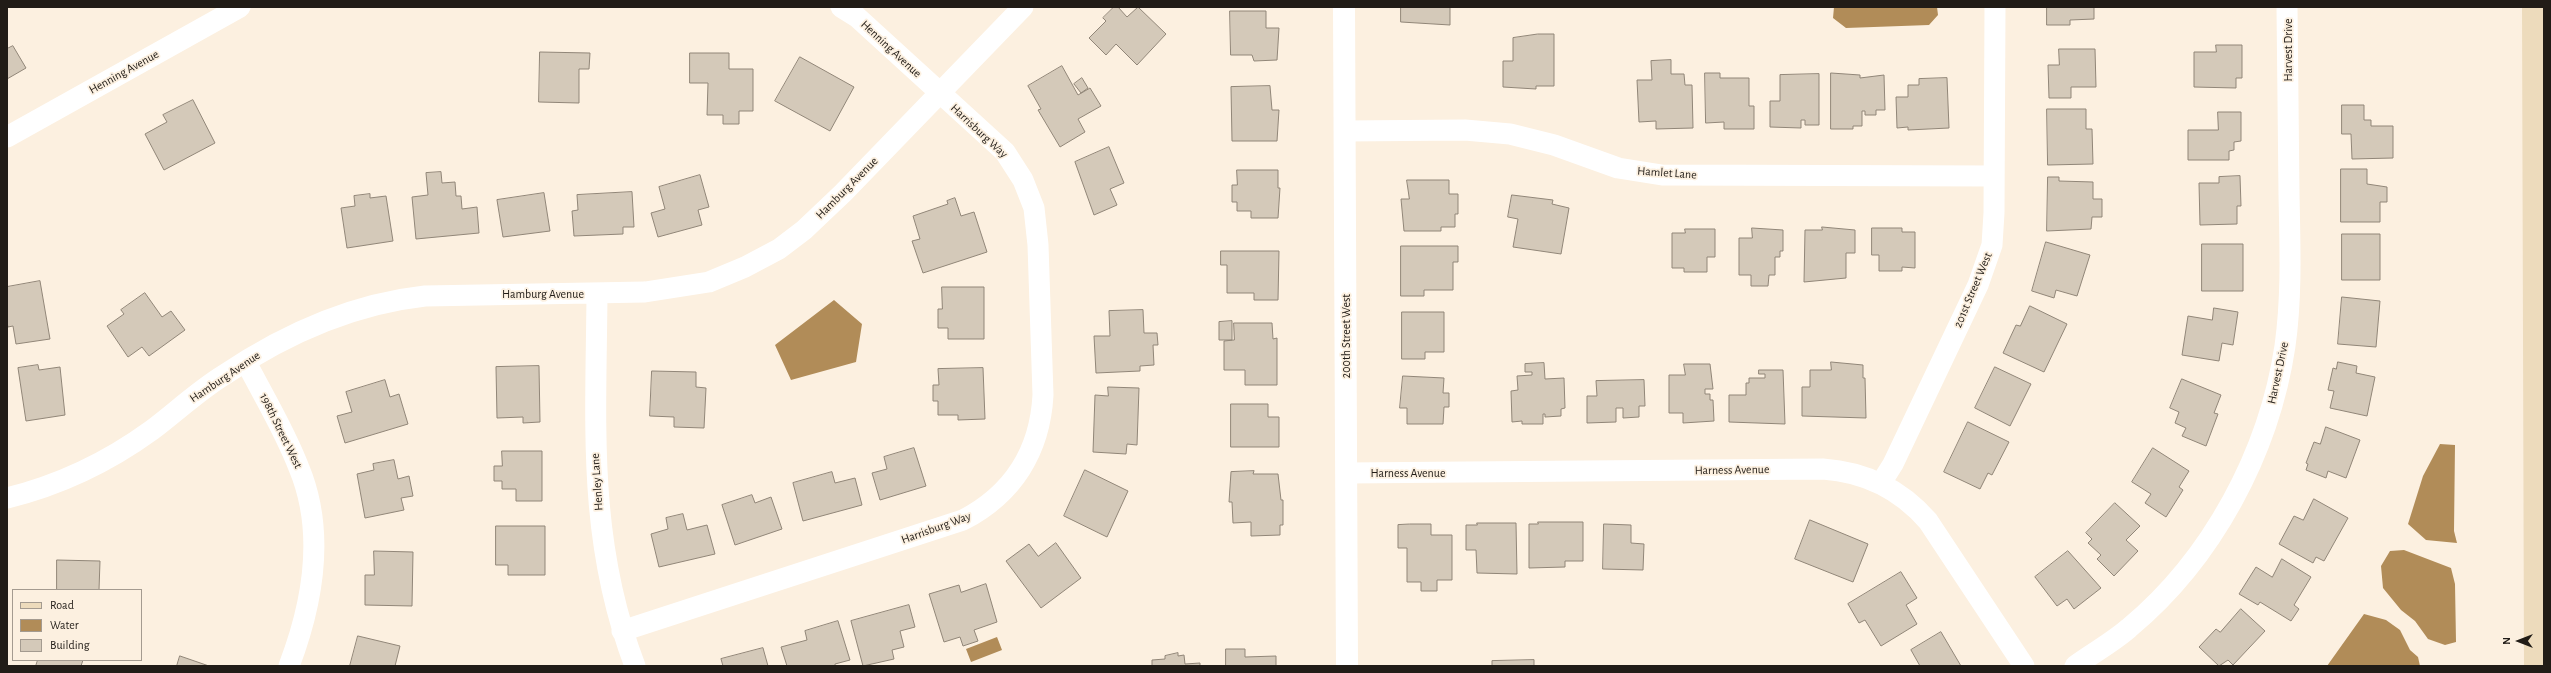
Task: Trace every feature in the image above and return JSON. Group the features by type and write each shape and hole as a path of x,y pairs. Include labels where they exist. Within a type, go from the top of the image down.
{"main road":[{"path":"2533,7 2535,666"}],"street":[{"name":"Henning Avenue","path":"7,136 240,7"},
{"name":"Henning Avenue","path":"841,7 857,17 939,95"},
{"name":"Hamburg Avenue","path":"7,498 53,484 100,464 151,430 225,374 273,344 326,319 396,299 457,294 597,294 645,292 709,282 779,248 804,230 843,193 1023,7"},
{"name":"200th Street West","path":"1344,7 1347,666"},
{"name":"201st Street West","path":"1881,483 1893,464 1916,417 1989,257 1994,229 1995,7"},
{"name":"Harvest Drive","path":"2075,666 2128,629 2165,594 2190,565 2237,492 2262,435 2277,390 2289,312 2288,7"},
{"name":"Harrisburg Way","path":"622,630 963,520 993,502 1017,477 1026,462 1039,430 1043,395 1038,245 1034,208 1023,180 1005,152 939,95"},
{"name":"Hamlet Lane","path":"1345,131 1465,130 1510,134 1554,145 1618,168 1662,175 1994,176"},
{"name":"Henley Lane","path":"597,294 595,463 606,569 622,630 635,666"},
{"name":"198th Street West","path":"246,362 300,469 309,502 313,540 313,577 309,605 289,666"},
{"name":"Harness Avenue","path":"1347,473 1823,469 1846,471 1881,483 1914,504 1928,521 2024,666"}],"water":[{"path":"1834,7 1937,7 1938,15 1929,25 1846,28 1833,18"},
{"path":"834,300 862,324 856,362 791,380 775,345"},
{"path":"2440,444 2455,445 2454,531 2457,543 2426,540 2408,524 2423,476"},
{"path":"2404,550 2451,568 2455,584 2456,642 2445,645 2428,639 2415,621 2401,610 2383,588 2381,566 2390,551"},
{"path":"2364,614 2386,620 2400,630 2410,650 2418,657 2420,666 2327,666"},
{"path":"997,637 1002,650 971,662 966,649"}],"building":[{"path":"1114,7 1118,7 1127,17 1138,7 1166,34 1137,65 1116,44 1106,55 1089,38 1106,21 1103,18"},
{"path":"1401,7 1450,7 1450,25 1401,22"},
{"path":"2047,7 2094,7 2094,19 2070,20 2070,25 2047,25"},
{"path":"1230,11 1266,11 1266,28 1279,28 1277,60 1254,61 1252,55 1231,55"},
{"path":"1538,34 1554,34 1554,86 1536,86 1536,89 1503,87 1503,61 1513,61 1513,38"},
{"path":"2216,45 2242,45 2242,78 2236,78 2236,88 2194,87 2194,52 2216,52"},
{"path":"13,46 26,68 7,79 7,49"},
{"path":"2059,49 2095,49 2096,87 2071,87 2071,98 2049,98 2048,65 2059,65"},
{"path":"540,52 590,53 589,69 579,69 579,103 539,102"},
{"path":"690,53 729,53 729,69 753,69 753,111 739,111 739,124 723,124 723,115 707,115 708,83 690,83"},
{"path":"800,57 854,87 830,131 775,101"},
{"path":"1671,60 1671,74 1684,74 1685,85 1692,85 1693,128 1656,129 1656,121 1639,122 1637,80 1652,80 1651,61"},
{"path":"1062,66 1078,95 1090,88 1101,106 1078,119 1085,132 1060,147 1038,110 1041,109 1028,86"},
{"path":"1705,73 1720,73 1720,78 1749,78 1749,106 1754,106 1754,129 1724,129 1724,122 1706,123"},
{"path":"1831,73 1860,75 1860,78 1884,75 1885,110 1876,110 1876,115 1865,115 1865,111 1862,111 1862,126 1853,126 1853,129 1831,129"},
{"path":"1819,74 1819,125 1805,125 1805,120 1801,120 1801,128 1770,127 1770,101 1780,101 1780,75"},
{"path":"1082,78 1088,88 1081,93 1074,84"},
{"path":"1947,78 1949,128 1908,130 1908,127 1897,128 1896,97 1908,97 1908,85 1919,85 1919,79"},
{"path":"1270,86 1272,110 1279,110 1277,141 1232,141 1231,87"},
{"path":"193,100 215,143 164,170 145,134 167,122 163,115"},
{"path":"2342,105 2364,105 2364,120 2371,120 2371,126 2393,126 2393,158 2352,159 2351,134 2342,134"},
{"path":"2047,109 2086,109 2086,129 2092,129 2093,164 2048,165"},
{"path":"2218,112 2241,112 2241,141 2234,142 2234,150 2229,151 2229,160 2188,160 2188,130 2218,130"},
{"path":"1109,147 1124,183 1110,189 1117,205 1094,215 1075,162"},
{"path":"2341,169 2367,169 2367,184 2387,187 2387,202 2380,202 2380,222 2341,222"},
{"path":"1237,170 1278,170 1278,188 1280,188 1278,218 1251,218 1251,211 1237,211 1237,202 1232,202 1232,185 1237,185"},
{"path":"441,172 442,183 455,182 456,196 461,196 462,209 477,207 479,233 416,239 412,197 428,195 426,173"},
{"path":"700,175 709,207 698,210 702,225 658,237 651,213 665,209 659,187"},
{"path":"2240,176 2241,206 2237,206 2237,224 2200,225 2199,183 2219,183 2219,177"},
{"path":"2048,177 2059,177 2059,181 2093,182 2093,199 2102,199 2102,217 2092,217 2091,229 2047,231"},
{"path":"1407,180 1449,180 1449,194 1458,194 1458,214 1455,214 1455,227 1441,227 1441,231 1404,231 1401,199 1409,199"},
{"path":"632,192 634,227 623,227 623,234 574,236 572,211 578,210 577,195"},
{"path":"544,193 550,231 503,237 497,200"},
{"path":"370,194 370,198 386,196 393,241 347,248 341,208 355,206 354,196"},
{"path":"1512,195 1553,200 1552,204 1569,208 1561,254 1513,247 1518,219 1508,217"},
{"path":"955,198 961,216 974,212 987,252 923,273 912,241 920,239 913,216 948,204 947,201"},
{"path":"1822,227 1855,230 1855,253 1846,253 1846,278 1804,282 1805,230 1822,230"},
{"path":"1752,228 1783,230 1783,251 1780,251 1780,257 1775,257 1775,275 1769,275 1768,286 1751,286 1751,275 1739,275 1739,238 1752,238"},
{"path":"1872,228 1902,228 1902,232 1915,232 1915,268 1902,267 1902,271 1879,271 1879,255 1872,255"},
{"path":"1685,229 1715,229 1715,257 1707,257 1707,272 1684,272 1684,268 1672,268 1672,233 1685,233"},
{"path":"2342,234 2380,234 2380,280 2342,280"},
{"path":"2046,242 2090,255 2077,296 2056,290 2054,298 2032,291"},
{"path":"2202,244 2243,244 2243,291 2202,291"},
{"path":"1401,246 1458,246 1458,262 1453,262 1453,290 1424,290 1424,296 1401,296"},
{"path":"1221,251 1279,251 1278,300 1254,300 1254,293 1227,293 1227,265 1221,265"},
{"path":"40,281 50,339 16,344 13,326 8,327 7,323 7,287"},
{"path":"942,287 984,287 984,339 948,339 948,328 938,328 938,309 942,309"},
{"path":"145,293 162,317 171,311 185,330 149,356 142,347 128,357 107,326 124,314 121,310"},
{"path":"2342,297 2380,301 2376,347 2338,344"},
{"path":"2030,306 2067,324 2044,372 2003,353 2016,325 2020,326"},
{"path":"2214,308 2238,312 2233,345 2222,343 2219,361 2182,355 2188,316 2212,320"},
{"path":"1143,310 1144,333 1157,333 1158,345 1153,345 1154,365 1140,366 1140,371 1096,373 1094,336 1110,336 1109,311"},
{"path":"1402,312 1444,312 1444,352 1425,352 1425,359 1402,359"},
{"path":"1232,321 1232,340 1219,340 1219,322"},
{"path":"1234,323 1272,323 1273,339 1277,338 1277,385 1245,385 1245,370 1224,370 1224,341 1234,340"},
{"path":"1831,362 1863,365 1863,378 1865,378 1866,418 1802,416 1802,387 1810,387 1810,370 1831,370"},
{"path":"2338,362 2357,366 2356,373 2375,377 2367,416 2330,408 2334,391 2328,390 2333,368 2336,369"},
{"path":"1544,363 1545,379 1564,378 1565,408 1561,409 1561,416 1545,417 1545,414 1543,414 1543,424 1522,424 1522,421 1512,422 1511,391 1518,390 1517,376 1532,375 1532,372 1525,372 1525,364"},
{"path":"1684,364 1710,364 1713,389 1705,389 1705,394 1710,394 1710,400 1713,400 1714,421 1683,423 1683,413 1669,413 1669,375 1685,375"},
{"path":"38,365 39,370 60,367 65,415 26,421 18,368"},
{"path":"539,366 540,422 523,423 523,417 497,418 496,367"},
{"path":"1995,367 2031,384 2010,426 1975,408"},
{"path":"983,368 985,419 958,420 958,415 938,415 938,401 933,401 933,385 939,385 938,369"},
{"path":"1759,370 1783,370 1785,424 1729,422 1729,395 1746,395 1746,383 1749,383 1749,378 1765,378 1765,374 1759,374"},
{"path":"652,371 696,372 696,387 706,388 704,428 674,427 674,417 650,416"},
{"path":"1403,376 1444,378 1443,393 1449,393 1449,407 1444,407 1443,424 1407,424 1407,408 1400,408"},
{"path":"2182,379 2221,395 2214,413 2218,414 2206,446 2182,436 2186,428 2175,423 2179,412 2170,408"},
{"path":"385,380 390,397 399,394 408,424 345,443 337,416 352,412 346,392"},
{"path":"1644,380 1645,406 1639,406 1639,417 1623,418 1623,408 1616,408 1616,422 1587,423 1587,396 1597,396 1596,381"},
{"path":"1108,387 1139,388 1137,445 1127,444 1126,454 1093,452 1095,395 1108,396"},
{"path":"1231,404 1268,404 1268,417 1279,417 1279,447 1231,447"},
{"path":"1968,422 2009,442 1992,475 1988,473 1980,489 1944,472"},
{"path":"2326,427 2360,440 2346,478 2328,471 2326,478 2306,470 2308,464 2306,463 2314,442 2320,444"},
{"path":"914,448 926,486 880,500 872,473 887,469 884,457"},
{"path":"2153,448 2189,471 2179,487 2183,490 2166,517 2145,503 2151,494 2132,482"},
{"path":"502,451 542,451 542,501 516,501 516,489 502,489 502,481 494,481 494,466 502,466"},
{"path":"394,460 398,479 409,476 413,496 401,498 404,510 365,518 357,474 374,470 373,464"},
{"path":"1085,470 1128,491 1107,537 1064,516"},
{"path":"1254,471 1253,474 1278,474 1281,500 1283,500 1283,525 1280,525 1280,535 1251,536 1251,522 1233,523 1232,502 1229,502 1231,472"},
{"path":"832,472 835,483 855,478 862,505 803,521 793,483"},
{"path":"752,495 755,503 771,497 782,529 735,545 722,505"},
{"path":"2314,499 2348,518 2324,561 2316,557 2313,563 2279,544 2294,516 2303,520"},
{"path":"2115,503 2140,526 2126,540 2138,551 2114,576 2097,559 2101,555 2088,543 2092,539 2086,533"},
{"path":"683,514 687,530 707,525 715,554 659,567 651,534 668,529 666,518"},
{"path":"1810,520 1868,544 1853,582 1795,559"},
{"path":"1538,522 1583,522 1583,561 1565,561 1565,567 1529,568 1529,524 1538,524"},
{"path":"1477,523 1516,523 1517,574 1477,573 1476,550 1466,550 1466,525 1477,525"},
{"path":"1431,524 1431,535 1452,535 1452,580 1437,580 1437,591 1421,591 1421,582 1407,582 1407,548 1398,548 1398,525"},
{"path":"1604,524 1631,525 1631,543 1644,544 1643,570 1603,569"},
{"path":"496,526 545,526 545,575 508,575 508,565 496,565"},
{"path":"1056,543 1081,578 1041,608 1006,561 1029,544 1038,556"},
{"path":"374,551 413,552 412,606 365,605 365,575 374,575"},
{"path":"2068,551 2101,588 2074,609 2067,599 2057,606 2035,577"},
{"path":"2282,559 2311,577 2294,605 2299,609 2291,621 2260,602 2258,605 2239,594 2256,567 2272,577"},
{"path":"57,560 100,561 99,589 57,589"},
{"path":"1901,572 1917,598 1906,605 1917,624 1881,646 1865,620 1859,623 1848,604"},
{"path":"986,584 997,622 974,630 978,641 963,646 960,637 944,642 929,594 959,585 961,592"},
{"path":"909,605 915,627 900,631 904,647 892,650 894,659 863,666 851,621"},
{"path":"2241,609 2265,631 2233,665 2228,660 2219,666 2199,647 2216,629 2220,632"},
{"path":"838,621 850,660 835,664 835,666 787,666 781,647 807,640 805,631"},
{"path":"1941,632 1961,666 1920,666 1911,650"},
{"path":"358,636 400,646 395,666 350,666"},
{"path":"763,648 768,666 723,666 721,659"},
{"path":"1226,649 1245,649 1245,657 1276,656 1276,666 1226,666"},
{"path":"1178,653 1178,656 1184,655 1185,664 1200,663 1200,666 1152,666 1152,660 1165,659 1165,656"},
{"path":"180,656 209,666 177,666"},
{"path":"1534,660 1534,666 1492,666 1492,661"},
{"path":"38,661 83,661 81,666 36,666"}]}
